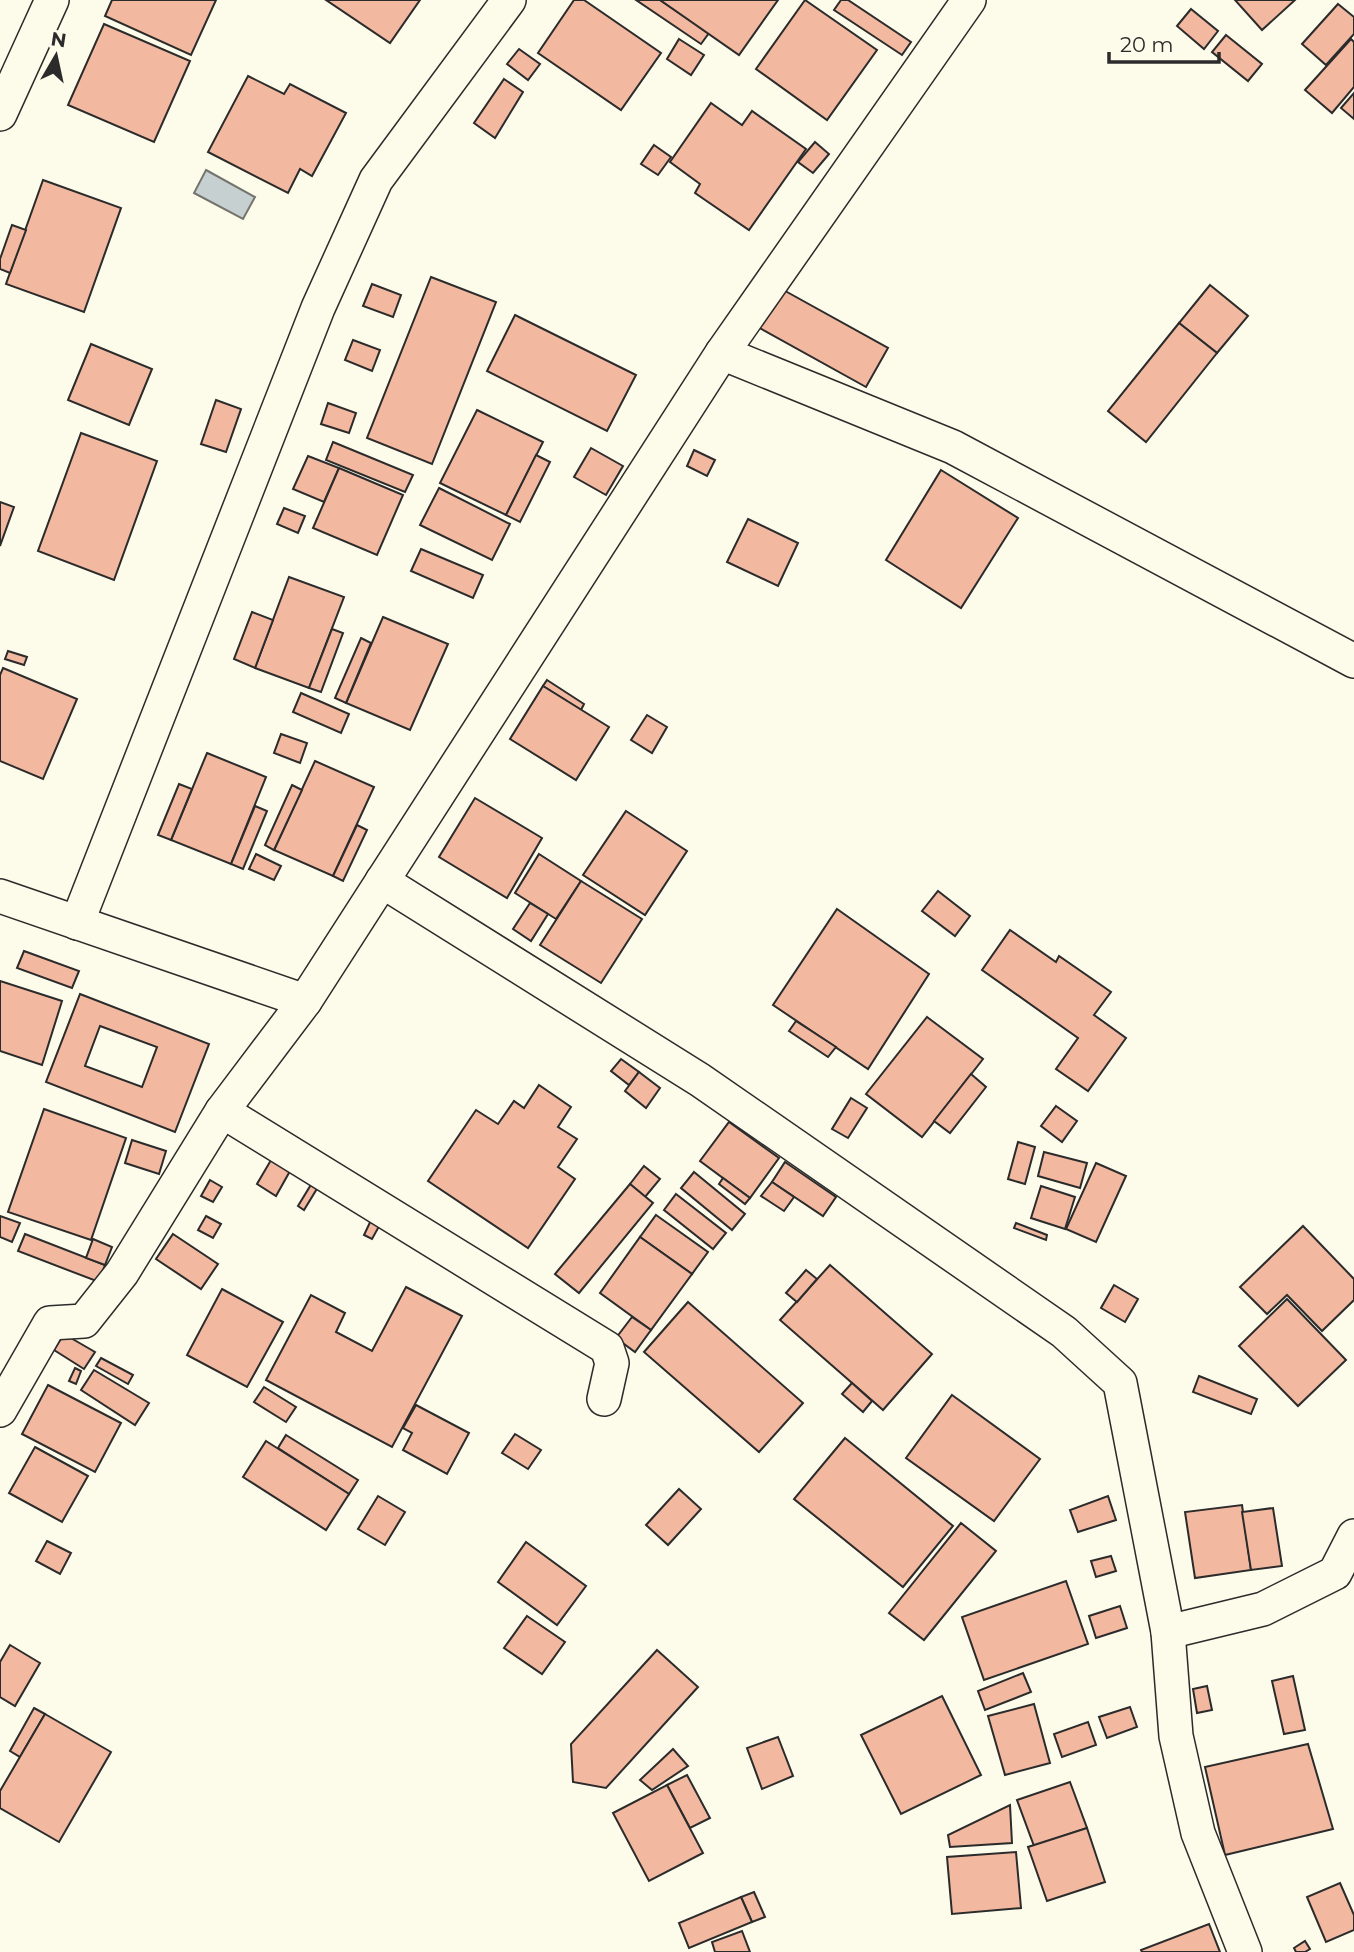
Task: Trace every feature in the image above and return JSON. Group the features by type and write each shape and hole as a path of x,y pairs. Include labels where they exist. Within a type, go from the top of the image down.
{"street":[{"path":"0,114 52,0"},
{"path":"77,923 318,308 376,180 509,0"},
{"path":"0,1410 50,1323 84,1321 122,1273 222,1111 304,1001 722,354 969,0"},
{"path":"722,354 953,447 1354,661"},
{"path":"382,881 700,1080 1064,1332 1120,1383 1168,1632 1176,1736 1198,1833 1245,1952"},
{"path":"0,896 304,1001"},
{"path":"222,1111 607,1348 612,1363 604,1399"},
{"path":"1168,1632 1263,1609 1335,1573 1354,1536"}],"shaded area":[{"path":"206,170 255,197 243,219 194,193"}],"building":[{"path":"112,0 216,0 191,55 105,16"},
{"path":"326,0 420,0 390,43"},
{"path":"574,0 584,0 661,53 621,110 538,53"},
{"path":"636,0 660,0 709,33 701,44"},
{"path":"660,0 778,0 739,55"},
{"path":"805,0 877,50 827,120 756,69"},
{"path":"841,0 848,0 911,42 902,55 834,10"},
{"path":"1235,0 1295,0 1262,30"},
{"path":"1338,4 1354,17 1354,34 1326,65 1302,44"},
{"path":"1191,9 1218,31 1204,49 1177,26"},
{"path":"104,24 190,61 154,142 68,105"},
{"path":"1226,35 1262,64 1248,81 1212,52"},
{"path":"679,39 704,55 691,75 667,59"},
{"path":"1351,39 1354,42 1354,87 1332,113 1305,90"},
{"path":"519,49 540,64 528,80 507,64"},
{"path":"248,76 284,94 290,84 346,113 312,176 300,169 288,193 208,152"},
{"path":"504,79 523,92 495,138 474,123"},
{"path":"1354,93 1354,119 1341,108"},
{"path":"711,103 742,125 752,111 806,149 749,230 695,193 700,184 670,162"},
{"path":"815,142 829,154 813,173 798,162"},
{"path":"654,145 671,157 658,175 641,164"},
{"path":"43,180 121,208 84,312 6,284"},
{"path":"12,225 26,230 10,273 0,269 0,259"},
{"path":"431,277 496,302 432,464 367,438"},
{"path":"372,284 401,295 393,317 363,306"},
{"path":"1210,285 1248,316 1217,353 1179,323"},
{"path":"778,287 888,348 866,387 756,326"},
{"path":"515,315 636,375 607,431 487,371"},
{"path":"1179,323 1217,353 1146,442 1108,411"},
{"path":"353,340 380,350 372,371 345,360"},
{"path":"91,344 152,369 129,425 68,400"},
{"path":"216,400 241,409 226,452 201,444"},
{"path":"328,403 356,413 349,433 321,424"},
{"path":"477,410 543,442 506,515 440,483"},
{"path":"81,433 157,461 114,580 38,551"},
{"path":"333,442 413,475 405,492 326,460"},
{"path":"591,448 623,466 606,495 574,477"},
{"path":"694,450 715,460 707,476 687,466"},
{"path":"536,455 550,462 520,522 506,515"},
{"path":"308,456 339,468 324,502 293,489"},
{"path":"339,468 403,495 377,555 313,528"},
{"path":"941,470 1018,518 961,608 886,560"},
{"path":"439,488 510,524 492,560 420,525"},
{"path":"0,502 14,507 0,546"},
{"path":"284,508 305,516 298,533 277,524"},
{"path":"748,519 798,543 778,586 727,562"},
{"path":"421,549 483,575 473,598 411,571"},
{"path":"289,577 344,597 309,688 255,668"},
{"path":"252,612 273,620 255,668 234,659"},
{"path":"383,617 448,644 410,730 346,703"},
{"path":"332,629 343,633 321,692 309,688"},
{"path":"361,638 371,643 346,703 335,698"},
{"path":"8,651 27,657 24,665 5,659"},
{"path":"3,668 77,699 43,779 0,761 0,675"},
{"path":"547,680 584,704 581,710 543,686"},
{"path":"543,686 609,727 576,780 510,739"},
{"path":"301,693 349,714 341,733 293,712"},
{"path":"647,715 667,727 652,753 631,740"},
{"path":"281,734 307,743 300,763 274,753"},
{"path":"207,753 266,777 231,864 171,840"},
{"path":"315,761 374,787 333,876 274,850"},
{"path":"179,784 192,789 171,840 158,835"},
{"path":"292,785 302,790 274,850 265,845"},
{"path":"475,798 542,838 507,898 439,857"},
{"path":"255,806 267,811 243,869 231,864"},
{"path":"626,811 687,851 645,915 583,875"},
{"path":"357,825 367,830 343,881 333,876"},
{"path":"256,854 281,866 274,880 249,869"},
{"path":"539,854 581,881 556,919 515,893"},
{"path":"581,881 642,919 601,983 540,945"},
{"path":"938,891 970,916 955,936 922,911"},
{"path":"530,903 548,914 531,941 513,929"},
{"path":"837,909 929,974 868,1069 773,1005"},
{"path":"1010,930 1056,962 1059,956 1111,992 1094,1015 1126,1038 1088,1091 1056,1069 1078,1038 982,970"},
{"path":"24,951 79,971 72,988 17,968"},
{"path":"0,981 62,1001 42,1065 0,1051"},
{"path":"80,994 209,1044 175,1132 46,1082","holes":["100,1026 157,1047 142,1087 85,1066"]},
{"path":"927,1017 983,1059 922,1137 866,1094"},
{"path":"796,1021 836,1047 828,1057 789,1031"},
{"path":"621,1059 639,1072 629,1085 611,1071"},
{"path":"639,1072 660,1088 646,1108 625,1091"},
{"path":"971,1074 986,1087 950,1133 934,1121"},
{"path":"539,1085 571,1107 558,1127 577,1139 558,1167 575,1179 528,1248 428,1181 476,1110 498,1124 514,1101 524,1108"},
{"path":"851,1098 867,1108 848,1138 832,1129"},
{"path":"1056,1106 1077,1121 1062,1142 1041,1126"},
{"path":"44,1109 126,1138 91,1240 8,1212"},
{"path":"729,1122 779,1158 750,1198 700,1161"},
{"path":"132,1140 166,1151 159,1174 125,1163"},
{"path":"1018,1142 1035,1147 1025,1184 1008,1179"},
{"path":"1044,1152 1087,1163 1080,1188 1038,1176"},
{"path":"271,1160 290,1171 276,1196 257,1184"},
{"path":"785,1162 836,1197 823,1216 772,1182"},
{"path":"1096,1163 1126,1176 1096,1242 1066,1229"},
{"path":"644,1166 660,1179 645,1197 630,1184"},
{"path":"694,1172 745,1214 732,1230 681,1188"},
{"path":"723,1178 750,1198 745,1204 719,1184"},
{"path":"210,1180 222,1187 213,1202 201,1196"},
{"path":"772,1182 794,1197 784,1211 761,1196"},
{"path":"312,1183 318,1187 304,1210 298,1206"},
{"path":"630,1184 653,1203 579,1293 555,1274"},
{"path":"1041,1186 1075,1197 1065,1229 1031,1218"},
{"path":"676,1194 726,1233 713,1249 664,1210"},
{"path":"656,1215 708,1252 692,1274 640,1237"},
{"path":"0,1216 20,1223 12,1242 0,1237"},
{"path":"206,1216 221,1224 213,1238 198,1230"},
{"path":"373,1216 382,1221 372,1239 364,1235"},
{"path":"1016,1223 1047,1235 1046,1240 1014,1228"},
{"path":"1303,1226 1354,1279 1354,1300 1322,1331 1287,1295 1267,1314 1240,1287"},
{"path":"25,1234 105,1265 99,1282 18,1251"},
{"path":"173,1234 218,1264 201,1289 156,1259"},
{"path":"640,1237 692,1274 651,1330 600,1293"},
{"path":"93,1239 112,1247 105,1265 86,1258"},
{"path":"830,1265 932,1354 883,1410 780,1320"},
{"path":"806,1270 817,1279 797,1302 786,1293"},
{"path":"1114,1285 1138,1299 1125,1322 1101,1308"},
{"path":"406,1287 462,1316 392,1447 266,1380 311,1295 345,1313 336,1332 372,1351"},
{"path":"222,1289 283,1322 247,1387 187,1355"},
{"path":"1287,1299 1346,1360 1298,1406 1239,1346"},
{"path":"688,1302 803,1403 759,1452 644,1352"},
{"path":"632,1317 651,1330 635,1352 616,1338"},
{"path":"64,1334 95,1352 84,1369 54,1350"},
{"path":"101,1358 133,1375 128,1384 96,1366"},
{"path":"75,1368 81,1371 76,1384 69,1381"},
{"path":"94,1370 149,1403 135,1425 81,1390"},
{"path":"1199,1376 1257,1399 1251,1414 1193,1392"},
{"path":"852,1383 872,1401 863,1412 842,1394"},
{"path":"48,1385 121,1423 95,1472 22,1434"},
{"path":"264,1387 296,1407 286,1422 254,1402"},
{"path":"952,1395 1040,1459 994,1521 906,1458"},
{"path":"416,1405 469,1433 447,1474 403,1450 412,1433 403,1428"},
{"path":"515,1434 541,1450 528,1469 502,1453"},
{"path":"286,1435 358,1480 349,1494 278,1448"},
{"path":"845,1438 953,1526 903,1587 794,1499"},
{"path":"266,1441 349,1494 326,1530 243,1477"},
{"path":"35,1447 88,1476 62,1522 9,1493"},
{"path":"679,1489 701,1509 668,1545 646,1525"},
{"path":"378,1496 405,1512 385,1545 358,1529"},
{"path":"1108,1496 1116,1520 1078,1532 1070,1510"},
{"path":"1242,1505 1251,1570 1195,1578 1185,1512"},
{"path":"1273,1508 1282,1566 1251,1570 1242,1512"},
{"path":"961,1523 996,1551 924,1640 889,1613"},
{"path":"47,1541 71,1553 60,1574 36,1561"},
{"path":"526,1542 586,1586 557,1625 498,1582"},
{"path":"1111,1556 1116,1571 1096,1577 1091,1561"},
{"path":"1066,1581 1088,1644 984,1680 962,1617"},
{"path":"1120,1606 1127,1628 1096,1638 1089,1616"},
{"path":"527,1616 565,1642 542,1674 504,1648"},
{"path":"10,1645 40,1663 15,1706 0,1697 0,1662"},
{"path":"657,1650 698,1687 606,1788 573,1782 571,1744"},
{"path":"1023,1673 1031,1692 985,1710 978,1691"},
{"path":"1293,1676 1305,1730 1284,1734 1272,1681"},
{"path":"1207,1686 1212,1710 1197,1713 1193,1689"},
{"path":"942,1696 981,1775 901,1814 861,1735"},
{"path":"1034,1704 1050,1763 1005,1775 988,1716"},
{"path":"1130,1707 1137,1727 1107,1738 1099,1717"},
{"path":"34,1708 45,1714 20,1757 10,1751"},
{"path":"45,1714 111,1752 59,1842 0,1808 0,1791"},
{"path":"1088,1722 1096,1745 1062,1757 1054,1734"},
{"path":"778,1737 793,1776 762,1789 747,1748"},
{"path":"1308,1744 1333,1829 1225,1855 1205,1767"},
{"path":"673,1749 688,1766 652,1790 640,1780"},
{"path":"687,1775 710,1818 690,1828 667,1785"},
{"path":"1070,1782 1087,1828 1034,1846 1017,1800"},
{"path":"667,1785 703,1853 649,1881 613,1813"},
{"path":"1010,1805 1012,1843 950,1847 948,1835"},
{"path":"1087,1828 1105,1882 1047,1901 1028,1847"},
{"path":"1016,1852 1021,1908 952,1914 947,1857"},
{"path":"1340,1883 1354,1915 1354,1930 1326,1942 1307,1897"},
{"path":"754,1892 765,1917 752,1922 741,1897"},
{"path":"741,1897 752,1922 689,1948 679,1923"},
{"path":"1209,1924 1220,1952 1141,1950"},
{"path":"742,1931 750,1952 715,1952 712,1942"},
{"path":"1305,1941 1310,1949 1296,1952 1294,1948"}]}
